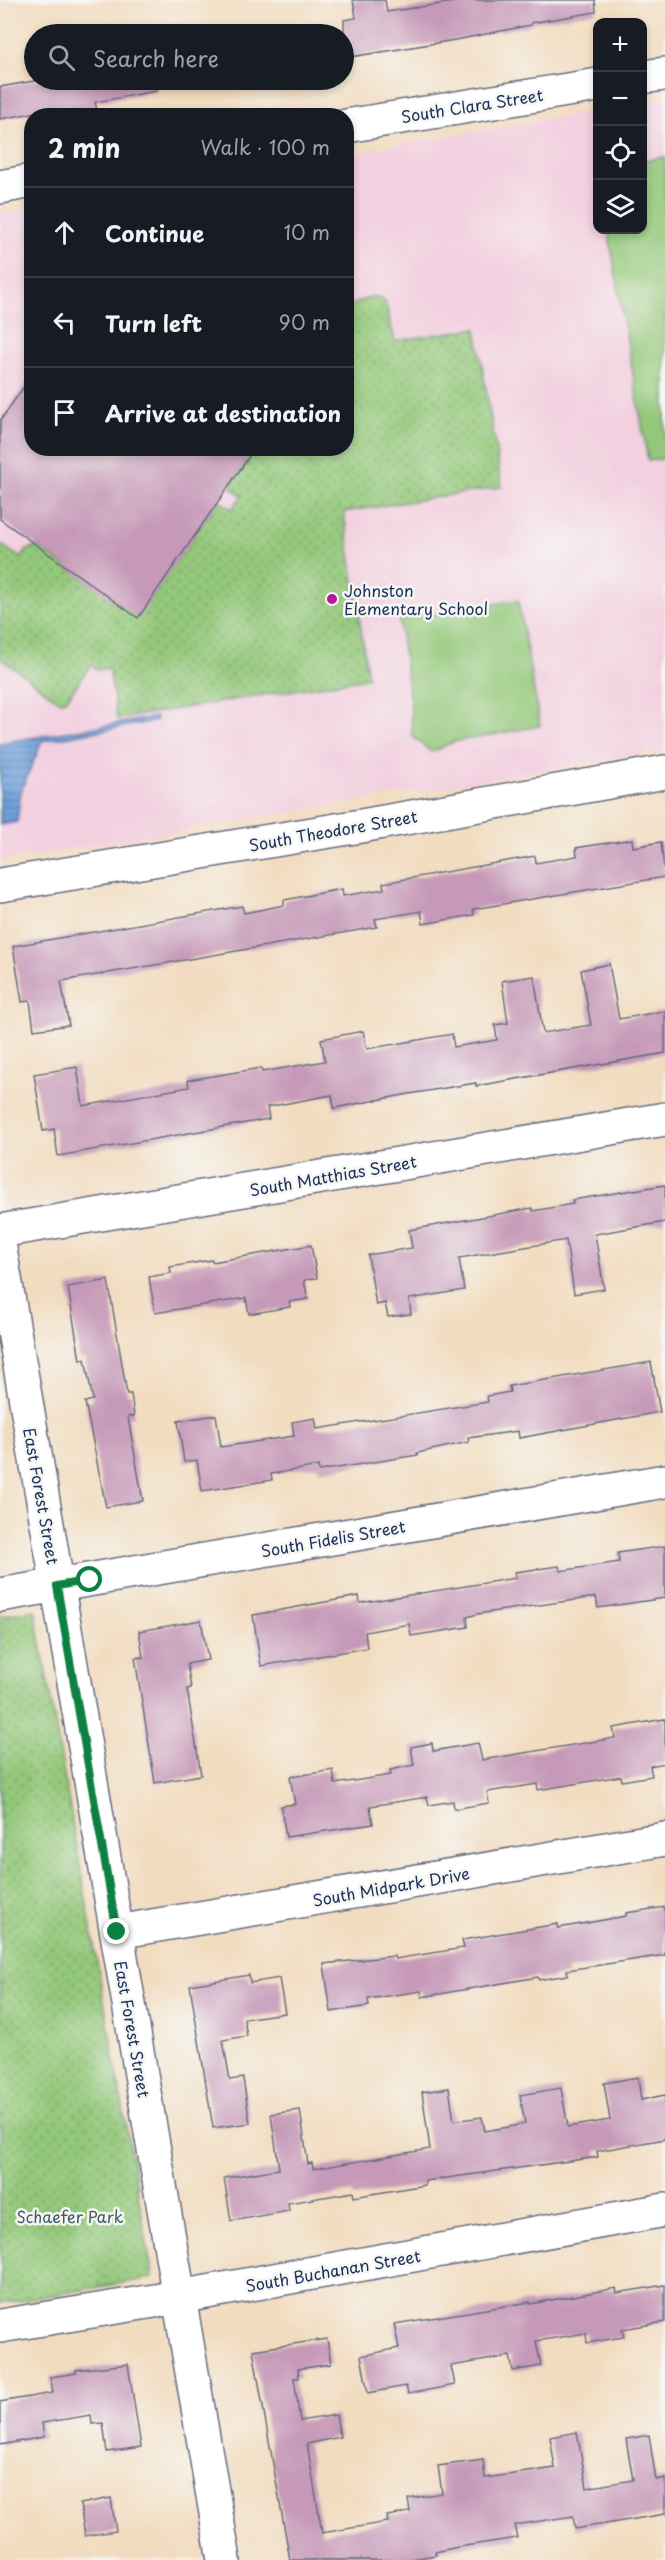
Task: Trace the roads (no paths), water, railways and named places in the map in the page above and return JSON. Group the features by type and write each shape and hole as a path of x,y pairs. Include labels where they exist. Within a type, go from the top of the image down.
{"street":[{"path":"647,76 665,74"},
{"name":"South Clara Street","path":"354,125 593,86"},
{"path":"0,187 24,182"},
{"name":"South Theodore Street","path":"0,885 361,826 665,772"},
{"name":"South Matthias Street","path":"0,1231 665,1119"},
{"name":"East Forest Street","path":"0,1249 224,2560"},
{"name":"South Fidelis Street","path":"0,1595 665,1481"},
{"name":"South Midpark Drive","path":"117,1932 665,1839"},
{"name":"South Buchanan Street","path":"0,2326 179,2297 665,2210"}],"water":[{"path":"156,717 156,721 42,741 21,792 17,822 0,825 0,743"}],"place":[{"name":"Johnston Elementary School","path":"332,599"}],"park label":[{"name":"Schaefer Park","path":"70,2216"}]}
